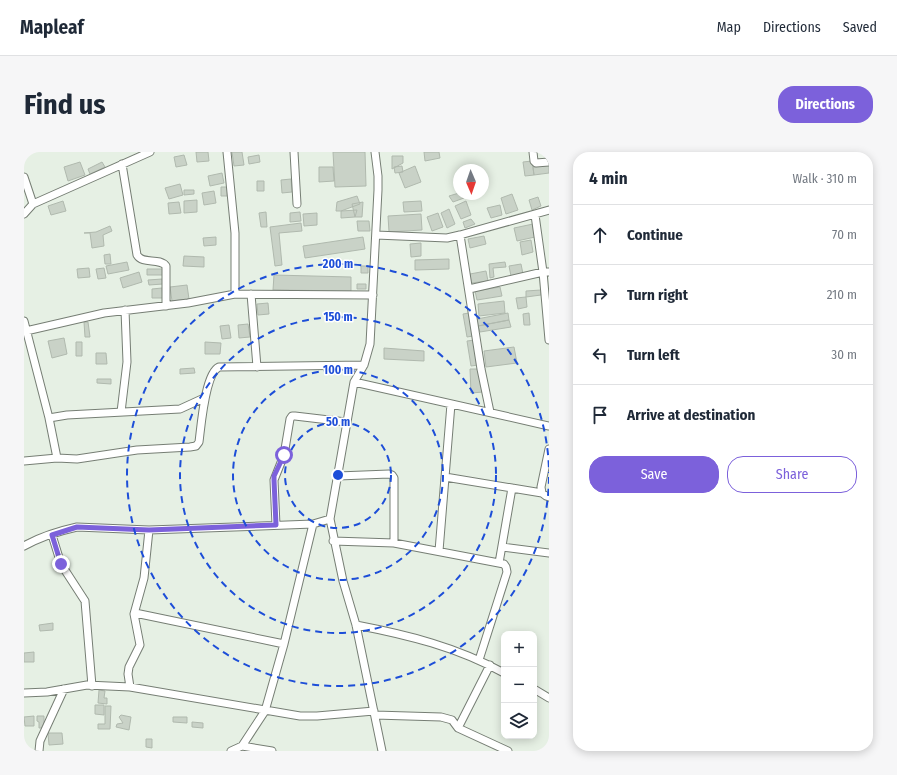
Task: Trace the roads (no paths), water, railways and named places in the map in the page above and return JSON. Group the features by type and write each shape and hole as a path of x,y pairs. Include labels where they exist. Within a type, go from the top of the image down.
{"street":[{"path":"24,214 33,204 150,152"},
{"path":"227,152 235,233 235,294"},
{"path":"294,152 297,204"},
{"path":"375,152 378,176 370,344 364,365 354,382 330,519 333,541 356,625 382,751"},
{"path":"533,152 534,161 536,163 549,162"},
{"path":"122,164 137,255 138,258 164,263 166,266 166,306"},
{"path":"24,177 33,204"},
{"path":"376,236 447,238 460,236 549,210"},
{"path":"535,215 546,272 549,340"},
{"path":"460,236 481,369 490,412"},
{"path":"469,288 546,272"},
{"path":"26,331 104,313 188,304 235,294 373,295"},
{"path":"251,294 257,367"},
{"path":"121,412 127,368 125,310"},
{"path":"24,321 49,418 57,458"},
{"path":"24,461 77,458 137,450 190,448 196,446 199,442 204,398 215,369 219,367 364,365"},
{"path":"354,382 549,426"},
{"path":"49,418 67,415 180,409 204,398"},
{"path":"439,552 451,404"},
{"path":"276,525 274,476 284,455 290,419 295,416 346,422"},
{"path":"542,493 541,487 549,449"},
{"path":"338,476 392,475 394,478 394,543"},
{"path":"445,477 542,493 549,497"},
{"path":"498,563 512,488"},
{"path":"24,546 77,527 149,530 313,524 330,519"},
{"path":"231,751 242,746 265,711 284,644 313,524"},
{"path":"130,687 128,674 129,667 140,645 134,614 144,578 149,530"},
{"path":"52,535 61,564 85,601 92,686"},
{"path":"333,541 394,543 504,564 507,572 479,660"},
{"path":"502,547 549,553"},
{"path":"135,613 138,612 284,644"},
{"path":"356,625 434,643 479,660 501,671"},
{"path":"458,728 490,665"},
{"path":"24,693 47,692 92,686 130,687 208,699 265,711 300,716 375,713 441,717 452,720 458,728 508,751"},
{"path":"39,751 40,741 64,689"},
{"path":"537,691 549,698"},
{"path":"242,746 272,751"}]}
